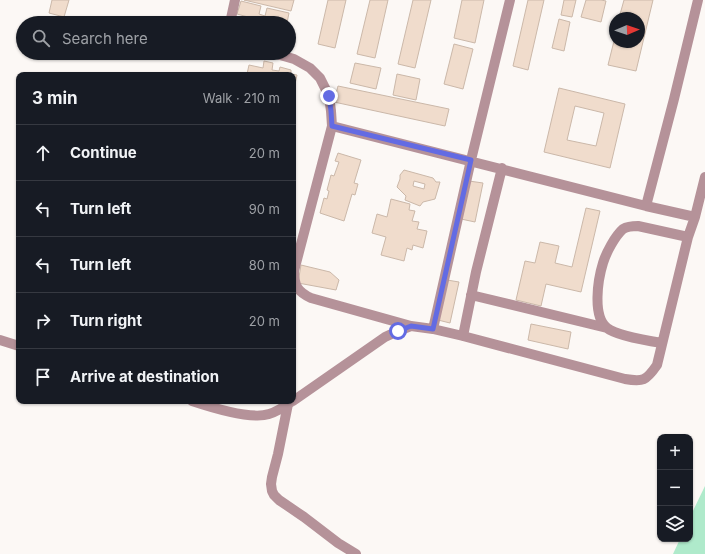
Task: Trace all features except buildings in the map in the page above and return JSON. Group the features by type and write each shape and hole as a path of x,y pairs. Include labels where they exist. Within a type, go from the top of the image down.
{"lane":[{"path":"232,16 235,0"},
{"path":"433,329 471,160 510,0"},
{"path":"646,206 698,0"},
{"path":"296,60 310,68 320,78 329,96 332,126 296,263"},
{"path":"332,126 471,160 646,206 695,217"},
{"path":"462,336 502,168"},
{"path":"296,285 303,294 311,298 411,326 433,329 462,336 625,379 637,381 645,379 651,374 656,365 688,237 695,217 705,177"},
{"path":"606,328 602,323 599,313 599,278 603,262 617,236 624,229 631,226 638,226 688,237"},
{"path":"471,295 606,328 631,337 662,343"},
{"path":"296,399 385,337 411,326"},
{"path":"0,340 16,345"},
{"path":"203,404 243,415 258,416 268,415 287,404"},
{"path":"290,404 272,477 272,491 279,500 338,543 356,554"}],"green space":[{"path":"705,486 705,554 673,554 679,542 693,542 693,511"}],"route":[{"path":"329,96 332,126 471,160 433,329 411,326 398,331"}]}
